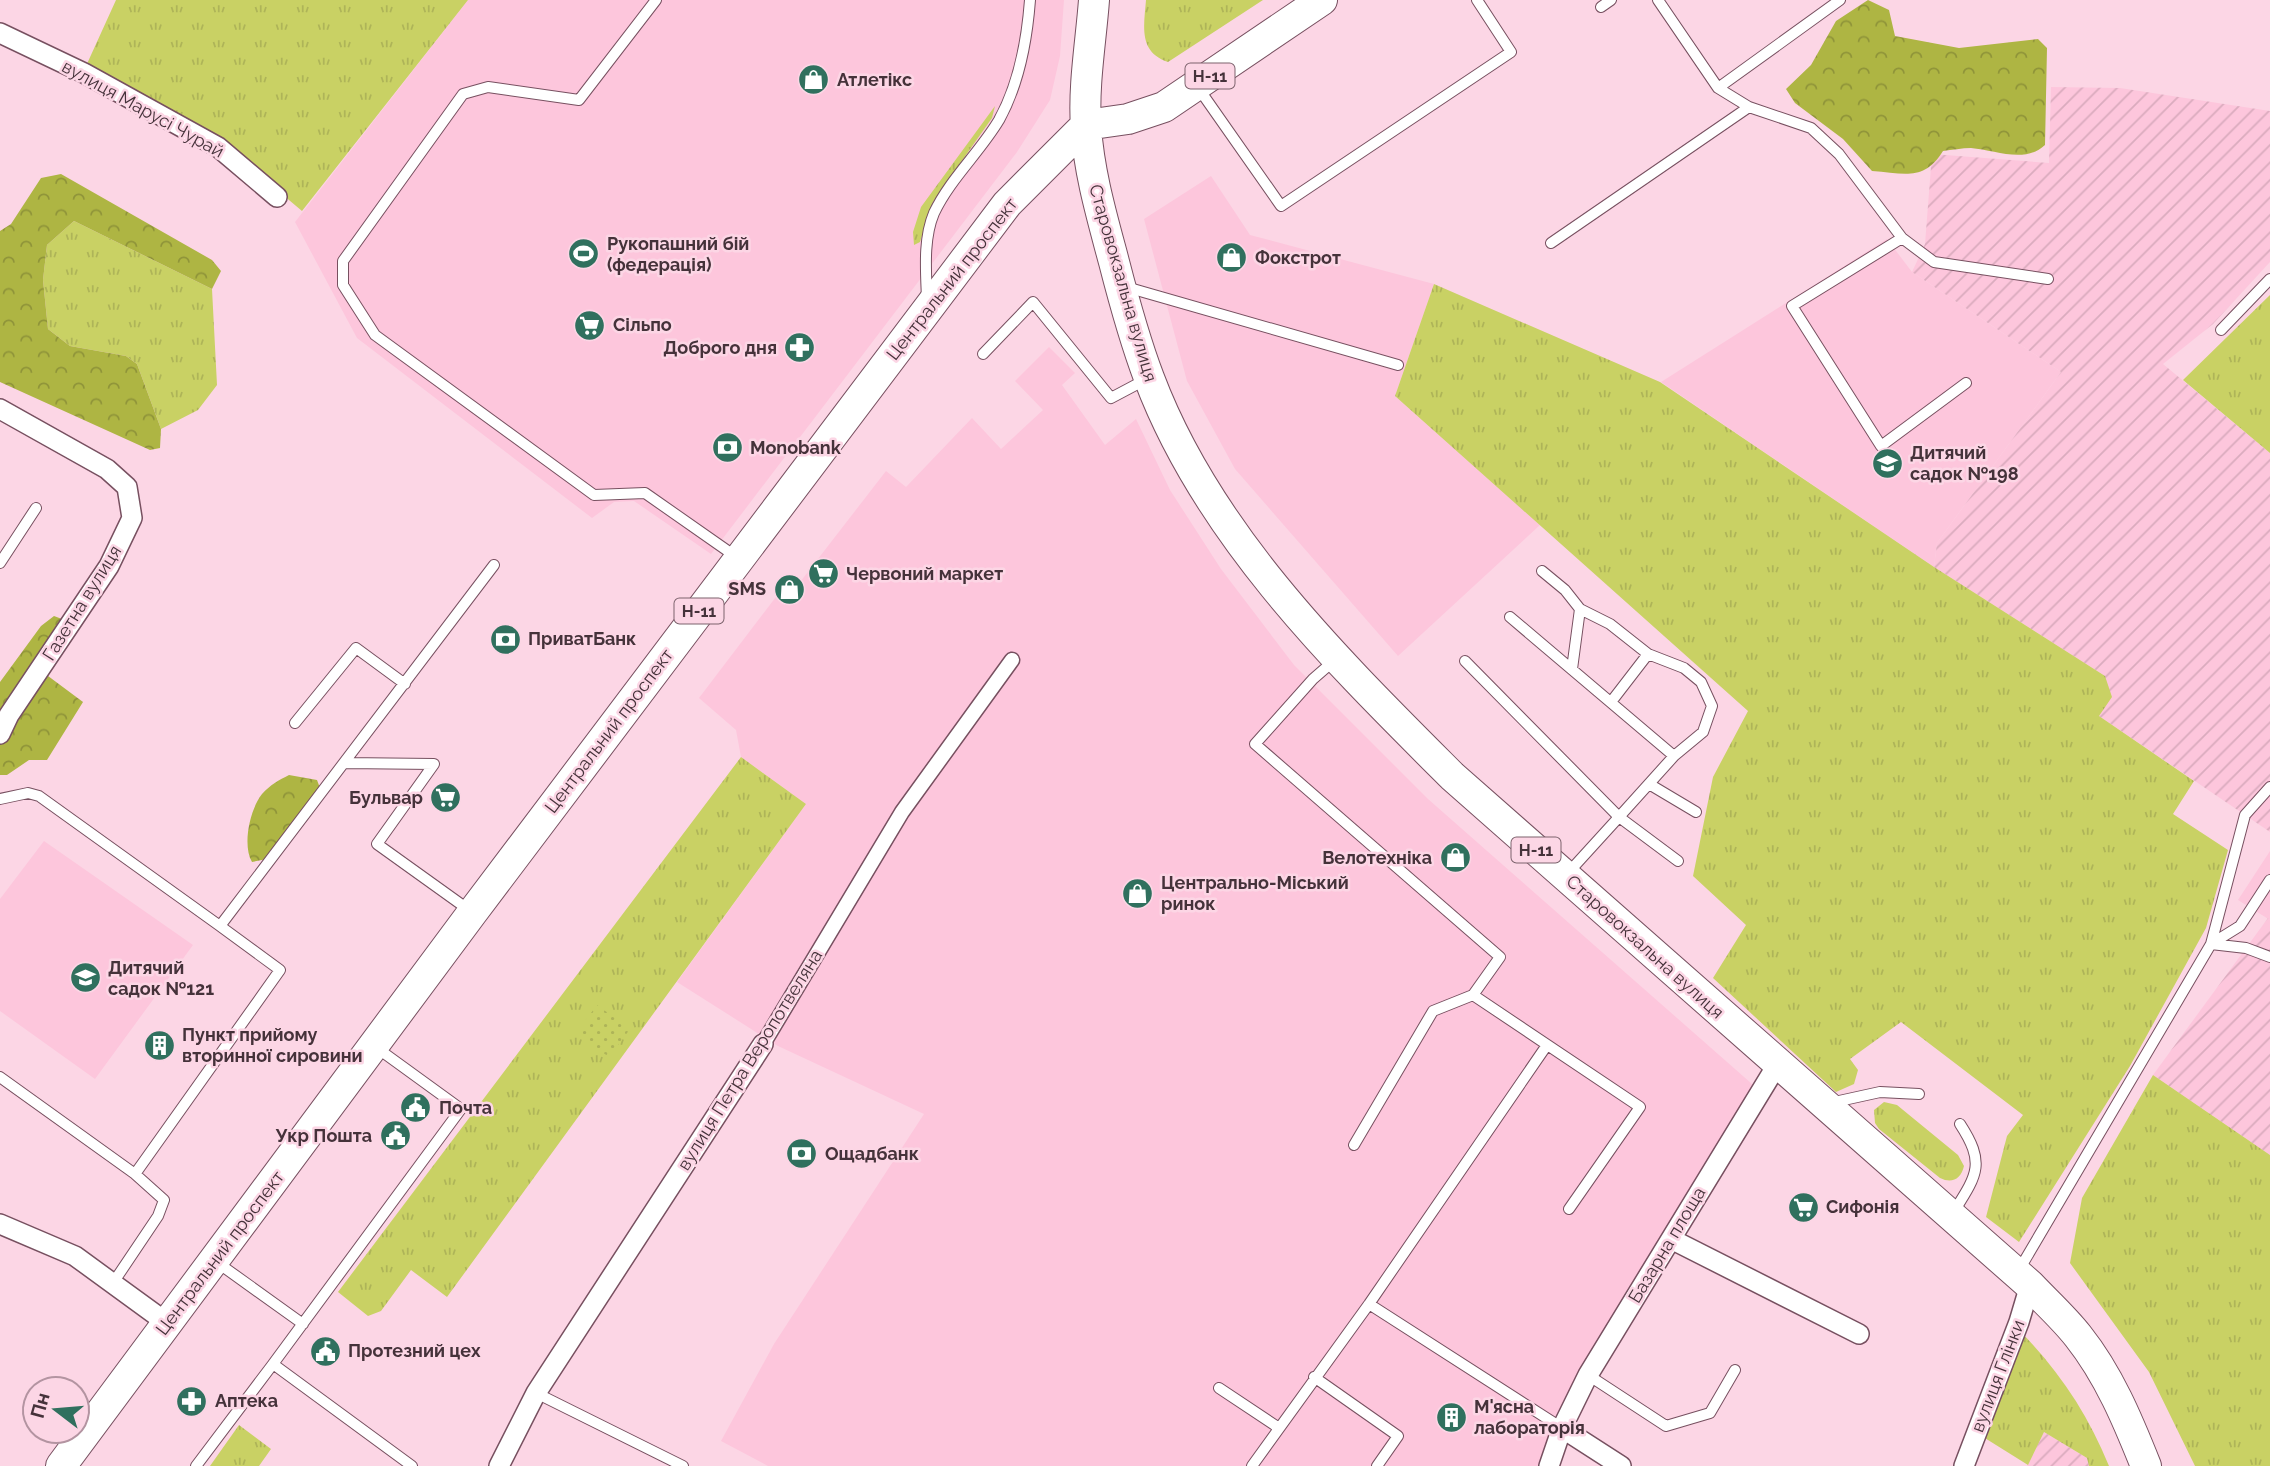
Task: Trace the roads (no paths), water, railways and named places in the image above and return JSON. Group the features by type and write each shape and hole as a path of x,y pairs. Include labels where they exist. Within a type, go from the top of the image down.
{"main road":[{"name":"Н-11","path":"1094,0 1086,125 1128,119 1164,107 1322,0"},
{"name":"Центральний проспект","path":"61,1466 472,913 1007,204 1086,125"},
{"name":"Старовокзальна вулиця","path":"1086,125 1093,180 1120,285 1149,378 1196,474 1229,526 1266,575 1338,657 1452,776 2023,1279 2078,1336 2115,1394 2146,1466"}],"street":[{"name":"вулиця Марусі Чурай","path":"0,33 84,73 218,147 277,197"},
{"name":"Газетна вулиця","path":"0,409 107,469 127,487 132,518 109,566 9,715 0,734"},
{"name":"вулиця Петра Веропотвеляна","path":"499,1466 536,1393 763,1044 902,812 1012,660"},
{"name":"Базарна площа","path":"1549,1466 1562,1428 1588,1375 1777,1065"},
{"path":"0,1224 75,1256 167,1324"},
{"path":"1671,1239 1859,1334"},
{"name":"вулиця Глінки","path":"1964,1466 2019,1322 2023,1279"},
{"path":"1562,1428 1616,1465"}],"lane":[{"path":"656,0 579,100 488,88 463,94 343,261 343,285 375,335 594,495 645,493 739,558"},
{"path":"927,309 927,245 931,222 939,205 999,121 1009,101 1027,36 1030,0"},
{"path":"1196,85 1281,206 1511,52 1477,0"},
{"path":"1601,7 1611,0"},
{"path":"1658,0 1718,88 1749,107 1811,128 1839,154 1902,238 1934,262 2048,279"},
{"path":"1718,88 1840,0"},
{"path":"1551,243 1749,107"},
{"path":"1902,238 1791,306 1881,446 1966,383"},
{"path":"2221,330 2270,279"},
{"path":"1120,285 1398,365"},
{"path":"983,354 1033,302 1111,398 1149,378"},
{"path":"0,563 36,508"},
{"path":"220,926 494,565"},
{"path":"1542,570 1565,590 1580,609 1610,624 1648,654 1684,668 1701,682 1712,706 1703,732 1674,756 1566,876"},
{"path":"1572,669 1580,609"},
{"path":"1510,617 1674,756"},
{"path":"295,723 356,648 405,684"},
{"path":"1611,702 1648,654"},
{"path":"1338,657 1313,679 1255,744 1500,957 1473,995 1433,1011 1354,1145"},
{"path":"1465,661 1619,817 1678,861"},
{"path":"345,763 434,764 377,844 472,913"},
{"path":"1649,784 1696,812"},
{"path":"2023,1279 2211,944 2245,815 2270,787"},
{"path":"0,799 29,793 39,796 280,970 135,1174"},
{"path":"2211,944 2240,926 2270,880"},
{"path":"2211,944 2246,948 2270,957"},
{"path":"1473,995 1640,1107 1569,1209"},
{"path":"1252,1466 1369,1304 1547,1045"},
{"path":"196,1466 461,1109 374,1046"},
{"path":"0,1077 135,1174 159,1192 164,1200 158,1216 113,1283"},
{"path":"1822,1104 1880,1092 1919,1094"},
{"path":"1951,1216 1973,1182 1978,1163 1973,1144 1960,1124"},
{"path":"215,1260 303,1324"},
{"path":"1369,1304 1562,1428"},
{"path":"273,1364 412,1466"},
{"path":"1588,1375 1666,1426 1710,1413 1735,1370"},
{"path":"1314,1377 1398,1436 1377,1466"},
{"path":"1219,1388 1279,1427"},
{"path":"536,1393 683,1466"}],"place":[{"name":"Атлетікс","path":"814,80"},
{"name":"Рукопашний бій (федерація)","path":"584,254"},
{"name":"Фокстрот","path":"1232,258"},
{"name":"Сільпо","path":"590,325"},
{"name":"Доброго дня","path":"800,348"},
{"name":"Monobank","path":"727,448"},
{"name":"Дитячий садок №198","path":"1887,463"},
{"name":"Червоний маркет","path":"823,574"},
{"name":"SMS","path":"789,589"},
{"name":"ПриватБанк","path":"505,639"},
{"name":"Бульвар","path":"446,798"},
{"name":"Велотехніка","path":"1455,858"},
{"name":"Центрально-Міський ринок","path":"1138,893"},
{"name":"Дитячий садок №121","path":"85,978"},
{"name":"Пункт прийому вторинної сировини","path":"159,1045"},
{"name":"Почта","path":"416,1108"},
{"name":"Укр Пошта","path":"395,1136"},
{"name":"Ощадбанк","path":"802,1154"},
{"name":"Сифонія","path":"1803,1207"},
{"name":"Протезний цех","path":"325,1351"},
{"name":"Аптека","path":"192,1401"},
{"name":"М'ясна лабораторія","path":"1451,1417"}]}
